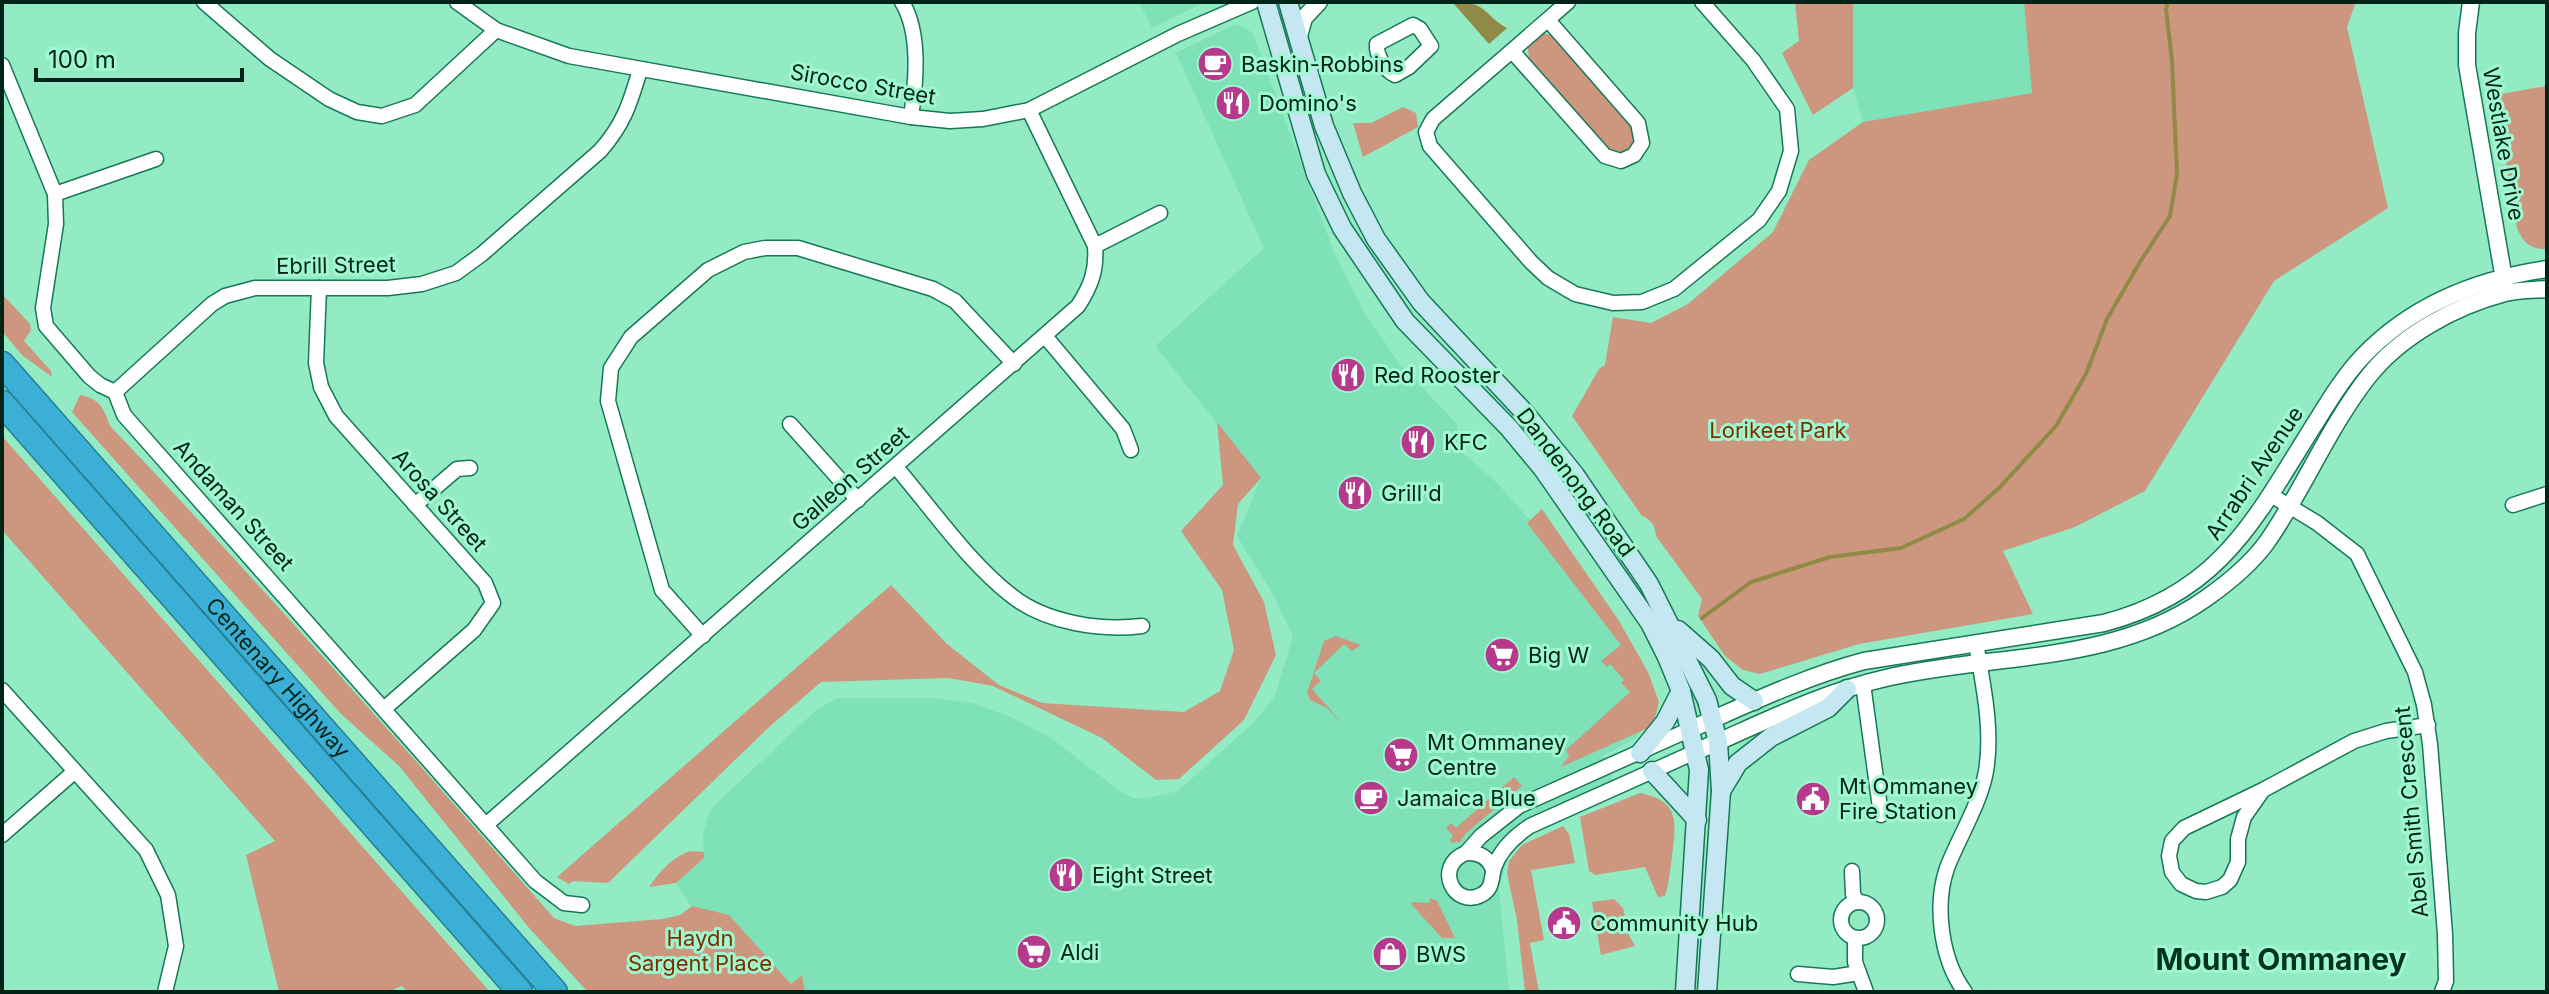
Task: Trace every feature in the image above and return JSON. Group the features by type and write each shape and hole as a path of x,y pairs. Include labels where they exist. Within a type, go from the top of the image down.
{"highway":[{"name":"Centenary Highway","path":"2,364 555,992"},
{"name":"Centenary Highway","path":"2,403 520,992"}],"main road":[{"name":"Dandenong Road","path":"1266,2 1316,174 1342,228 1405,321 1509,428 1543,469 1650,623 1681,691 1691,729 1687,756 1699,770 1685,992"},
{"name":"Dandenong Road","path":"1288,2 1324,126 1352,193 1383,249 1421,302 1553,445 1649,584 1707,700 1718,742 1721,791 1707,992"},
{"path":"1670,623 1711,659 1732,686 1754,701"},
{"path":"1721,791 1738,763 1771,737 1828,708 1855,686"},
{"path":"1640,753 1665,722 1681,691"},
{"path":"1652,771 1697,820"}],"street":[{"path":"204,2 270,59 329,99 357,112 382,116 415,105 496,30"},
{"name":"Sirocco Street","path":"457,2 496,30 569,56 911,117 950,121 983,119 1029,110 1178,34 1252,2"},
{"path":"1299,36 1304,18 1319,2"},
{"path":"1568,2 1433,119 1426,132 1430,146 1548,278 1575,294 1613,303 1642,302 1674,289 1759,220 1779,191 1791,151 1787,109 1760,69 1702,2"},
{"name":"Westlake Drive","path":"2471,2 2467,65 2506,293"},
{"path":"909,5 916,81 911,117"},
{"path":"1512,51 1605,156 1621,161 1634,155 1642,143 1638,123 1548,20"},
{"name":"Andaman Street","path":"2,65 55,194 56,224 43,308 46,326 89,376 115,392 124,415 548,892 564,903 582,905"},
{"name":"Ebrill Street","path":"115,392 212,304 225,296 255,288 388,288 422,284 456,273 600,151 626,115 640,70"},
{"path":"1029,110 1095,246 1160,213"},
{"path":"55,194 156,159"},
{"name":"Galleon Street","path":"487,824 1078,306 1091,286 1096,263 1095,246"},
{"path":"703,636 662,590 608,401 607,385 611,368 625,344 697,279 744,252 765,248 798,248 933,289 955,301 1014,364"},
{"name":"Arrabri Avenue","path":"1691,729 1804,679 1864,661 2104,623 2158,605 2188,587 2229,552 2271,495 2348,374 2383,336 2435,302 2504,275 2547,269"},
{"name":"Arosa Street","path":"319,288 316,363 321,387 336,416 485,583 493,603 474,630 385,708"},
{"name":"Arrabri Avenue","path":"1687,756 1803,704 1855,686 1888,678 2078,650 2127,638 2187,610 2222,586 2256,555 2369,375 2406,341 2445,316 2506,293 2547,289"},
{"path":"1045,336 1123,429 1131,450"},
{"path":"790,424 858,500"},
{"path":"896,467 975,559 1014,597 1062,621 1118,629 1142,626"},
{"path":"415,505 457,469 470,468"},
{"path":"2513,505 2547,494"},
{"name":"Abel Smith Crescent","path":"2271,495 2357,554 2415,672 2428,725 2445,934 2446,981 2442,992"},
{"path":"1965,992 1946,949 1941,916 1946,871 1986,773 1988,714 1976,643"},
{"path":"1855,686 1881,815"},
{"path":"2,690 146,850 168,895 176,946 165,992"},
{"path":"2263,790 2250,805 2242,823 2238,861 2230,880 2222,887 2206,892 2181,884 2168,860 2170,845 2187,826 2354,741 2386,731 2428,725"},
{"path":"1466,853 1482,855 1493,870 1492,884 1476,897 1462,896 1452,886 1448,873 1454,860 1519,806 1691,729"},
{"path":"1493,870 1514,837 1530,826 1687,756"},
{"path":"2,835 74,772"},
{"path":"1852,871 1853,894 1857,902"},
{"path":"1857,902 1868,905 1877,919 1870,935 1855,938 1843,930 1841,918 1846,907 1857,902"},
{"path":"1855,938 1855,962 1866,992"},
{"path":"1798,974 1833,977 1859,973"}],"shaded area":[{"path":"1139,2 1205,2 1152,28"},
{"path":"1853,2 2024,2 2033,93 1863,122 1853,88"},
{"path":"1454,4 1480,7 1507,28 1489,44"},
{"name":"Mt Ommaney Centre","path":"1235,24 1253,34 1335,255 1366,315 1399,363 1457,424 1458,448 1498,484 1595,594 1644,677 1652,715 1636,738 1603,756 1619,795 1524,838 1510,852 1499,887 1509,992 798,992 729,916 691,906 676,883 704,858 703,835 708,816 717,803 813,713 836,698 936,698 972,703 1011,717 1051,738 1120,791 1133,798 1147,798 1178,791 1254,722 1275,696 1293,636 1271,591 1237,536 1261,478 1155,346 1264,248 1176,53"}],"green space":[{"path":"1795,2 1853,2 1853,88 1813,115 1782,53 1799,41"},
{"name":"Lorikeet Park","path":"2024,2 2356,2 2347,27 2388,208 2274,281 2145,491 2075,527 2003,551 2033,614 1859,644 1760,674 1743,670 1725,656 1698,616 1702,599 1656,536 1652,524 1642,516 1572,416 1599,369 1605,365 1613,317 1651,323 1688,304 1773,232 1809,160 1863,122 2032,93"},
{"path":"1543,33 1554,36 1633,126 1635,140 1627,150 1616,152 1607,149 1529,60 1528,48"},
{"path":"2547,86 2547,249 2541,249 2528,244 2517,228 2495,95"},
{"path":"1403,107 1416,113 1418,127 1363,157 1353,123 1371,123"},
{"path":"2,294 30,324 31,330 24,341 51,371 52,377 22,355 2,331"},
{"name":"Haydn Sargent Place","path":"80,395 100,405 110,426 279,608 554,918 575,926 662,919 680,915 692,906 729,915 791,984 802,975 805,992 588,992 530,929 399,766 341,714 72,412"},
{"path":"1217,422 1261,478 1238,504 1233,545 1264,602 1276,655 1244,720 1179,779 1156,780 1102,738 993,686 948,678 821,682 768,728 608,883 573,881 569,884 557,877 891,585 947,644 999,685 1042,703 1184,712 1220,691 1234,650 1222,590 1181,531 1223,485"},
{"path":"2,436 490,992 408,992 402,986 388,992 279,992 246,855 275,841 2,530"},
{"path":"1542,509 1619,621 1648,672 1659,702 1655,718 1648,728 1561,767 1569,756 1566,750 1630,692 1610,664 1607,667 1601,661 1621,645 1527,523"},
{"path":"1336,636 1361,645 1352,651 1344,644 1314,673 1321,681 1312,689 1343,724 1327,708 1310,700 1307,693 1324,641"},
{"path":"1514,777 1522,786 1466,833 1460,842 1452,843 1450,840 1453,836 1446,828 1451,823 1456,828"},
{"path":"1640,793 1663,802 1673,816 1673,845 1665,896 1658,897 1645,867 1595,875 1589,871 1580,817"},
{"path":"1563,826 1569,834 1575,863 1531,870 1544,940 1530,943 1539,992 1525,992 1517,920 1507,873 1509,861 1522,845"},
{"path":"690,851 704,852 704,858 676,883 649,887 666,866"},
{"path":"1430,898 1437,901 1455,938 1442,938 1411,904 1429,903"},
{"path":"1614,899 1623,908 1629,935 1635,946 1601,955 1592,902"}],"waterway":[{"path":"1702,618 1751,582 1830,557 1901,548 1964,519 1999,488 2056,426 2086,374 2107,319 2170,216 2177,174 2168,2"}],"place":[{"name":"Baskin-Robbins","path":"1215,64"},
{"name":"Domino's","path":"1233,103"},
{"name":"Red Rooster","path":"1348,375"},
{"name":"KFC","path":"1418,442"},
{"name":"Grill'd","path":"1355,493"},
{"name":"Big W","path":"1502,655"},
{"name":"Mt Ommaney Centre","path":"1401,755"},
{"name":"Jamaica Blue","path":"1371,798"},
{"name":"Mt Ommaney Fire Station","path":"1813,799"},
{"name":"Eight Street","path":"1066,875"},
{"name":"Community Hub","path":"1564,923"},
{"name":"Aldi","path":"1034,952"},
{"name":"BWS","path":"1390,954"}],"district":[{"name":"Mount Ommaney","path":"2281,959"}]}
